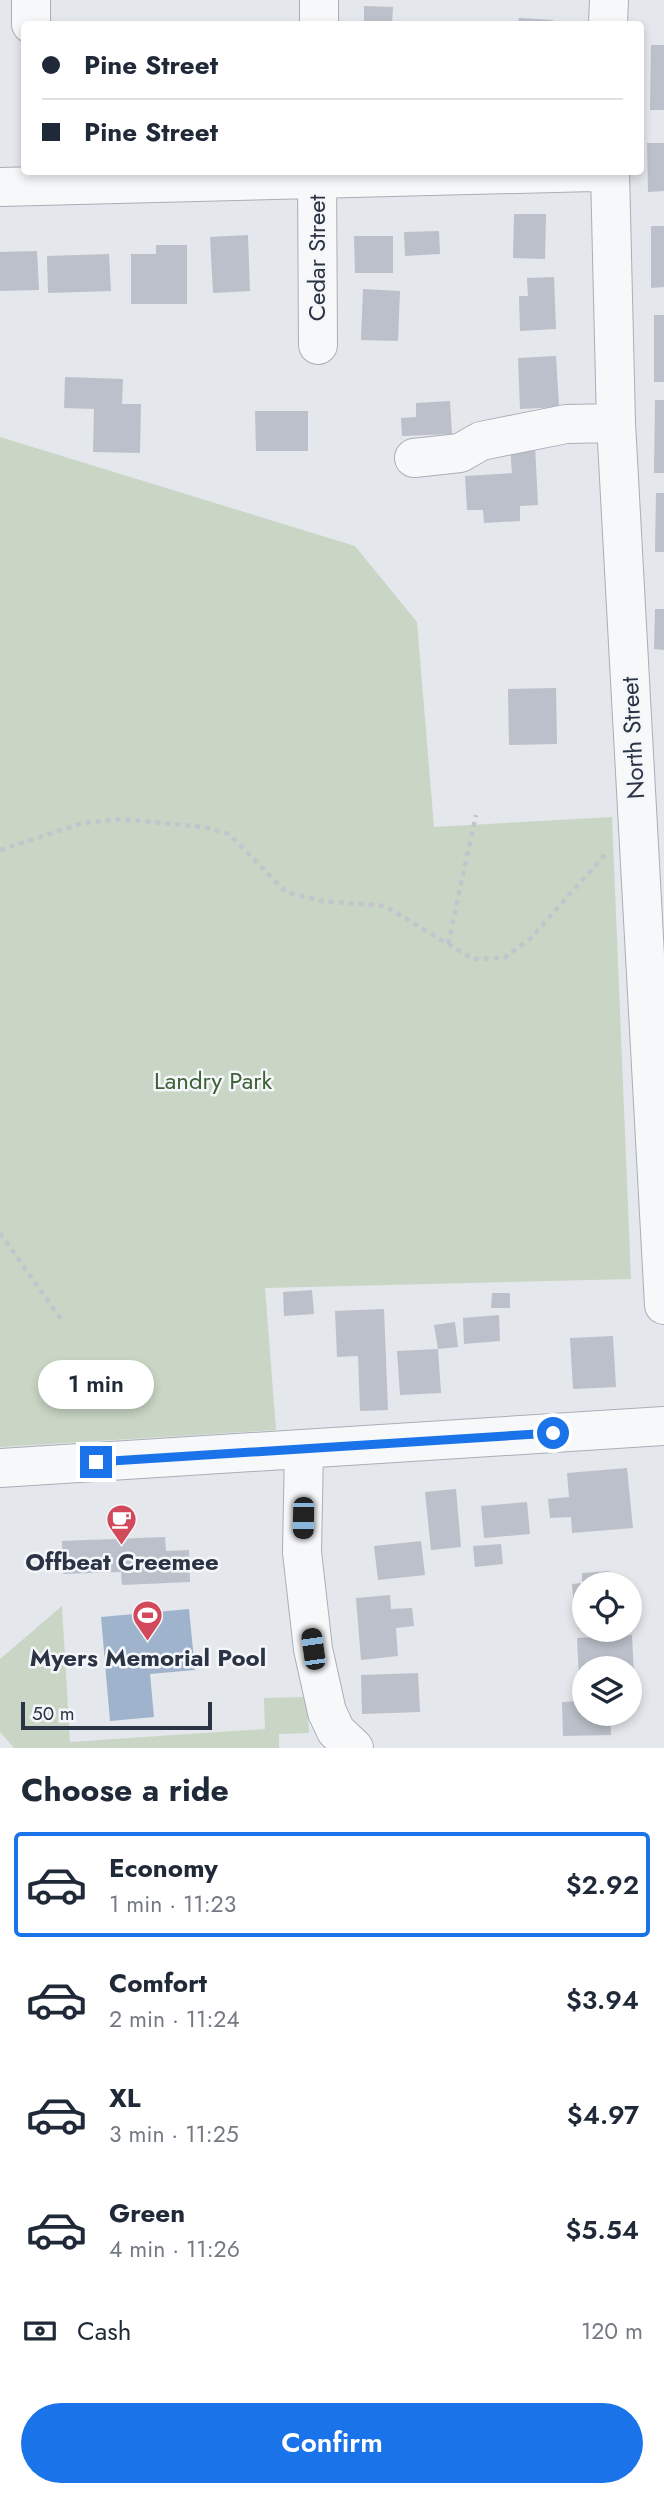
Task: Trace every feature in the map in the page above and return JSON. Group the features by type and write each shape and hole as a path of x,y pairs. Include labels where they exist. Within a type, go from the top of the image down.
{"street":[{"path":"31,0 31,21"},
{"path":"319,0 319,21"},
{"path":"608,21 609,0"},
{"path":"23,182 317,175"},
{"name":"Cedar Street","path":"317,175 318,345"},
{"name":"North Street","path":"610,175 616,423 664,1305"},
{"path":"414,458 460,453 481,441 566,424 616,423"},
{"path":"0,1468 664,1426"},
{"path":"304,1450 302,1552 313,1649 327,1712 336,1731 354,1748"}],"path":[{"path":"448,944 476,814"},
{"path":"0,850 83,823 121,818 203,827 229,834 286,892 321,901 385,906 473,959 504,958 531,938 561,907 603,855 638,833"},
{"path":"0,1233 63,1322"}],"green space":[{"name":"Landry Park","path":"0,437 355,546 417,622 434,827 612,817 631,1279 265,1288 276,1430 0,1447"},
{"path":"62,1606 70,1742 265,1729 264,1698 307,1697 309,1733 279,1734 279,1748 14,1748 0,1732 0,1659"}],"water":[{"name":"Myers Memorial Pool","path":"189,1609 195,1670 150,1674 154,1717 110,1721 101,1617"}],"building":[{"path":"364,6 393,7 392,21 364,21"},
{"path":"519,18 553,20 553,21 518,21"},
{"path":"651,45 664,45 664,110 650,110"},
{"path":"647,143 664,143 664,191 648,192"},
{"path":"514,214 546,214 545,259 513,258"},
{"path":"651,226 664,226 664,287 651,288"},
{"path":"439,231 440,254 405,256 404,232"},
{"path":"248,235 250,291 213,293 210,237"},
{"path":"354,236 393,236 393,273 355,273"},
{"path":"156,245 187,245 187,304 131,304 131,254 156,254"},
{"path":"37,251 39,290 0,291 0,252"},
{"path":"109,254 111,291 48,293 47,256"},
{"path":"554,277 556,329 520,331 519,296 528,296 527,278"},
{"path":"363,289 400,291 398,341 361,340"},
{"path":"654,315 664,315 664,382 654,382"},
{"path":"556,356 559,407 520,409 518,358"},
{"path":"65,377 123,379 122,404 141,404 140,453 93,452 94,409 64,408"},
{"path":"655,400 664,400 664,473 654,473"},
{"path":"450,401 452,434 402,436 401,418 416,417 416,403"},
{"path":"255,411 308,411 308,451 256,451"},
{"path":"535,445 538,505 520,506 520,521 484,523 483,510 467,510 465,476 512,473 510,446"},
{"path":"656,493 664,493 664,552 655,552"},
{"path":"655,609 664,609 664,650 654,649"},
{"path":"556,688 557,744 509,745 508,689"},
{"path":"312,1290 314,1314 284,1316 283,1292"},
{"path":"492,1293 510,1293 510,1308 491,1308"},
{"path":"384,1309 388,1410 360,1411 358,1356 337,1357 335,1311"},
{"path":"499,1315 500,1341 464,1344 463,1318"},
{"path":"455,1322 458,1347 438,1349 434,1325"},
{"path":"613,1336 616,1387 573,1389 570,1338"},
{"path":"438,1349 441,1393 400,1395 397,1351"},
{"path":"627,1468 633,1528 572,1533 571,1517 550,1518 548,1499 569,1497 567,1473"},
{"path":"456,1489 461,1547 431,1550 425,1492"},
{"path":"527,1502 530,1534 484,1538 481,1506"},
{"name":"Myers Memorial Pool","path":"165,1537 166,1551 189,1550 190,1582 122,1585 121,1572 63,1574 62,1541"},
{"path":"421,1541 425,1575 378,1580 374,1546"},
{"path":"501,1544 503,1564 475,1567 473,1546"},
{"path":"390,1595 391,1609 412,1608 414,1626 396,1628 398,1656 361,1660 356,1598"},
{"path":"577,1642 632,1642 633,1656 578,1656"},
{"path":"418,1673 420,1712 362,1714 361,1675"},
{"path":"562,1702 572,1702 572,1726 611,1726 611,1735 563,1736"}],"place":[{"name":"Offbeat Creemee","path":"122,1547"},
{"name":"Myers Memorial Pool","path":"148,1643"}],"route":[{"path":"96,1462 553,1433"}]}
